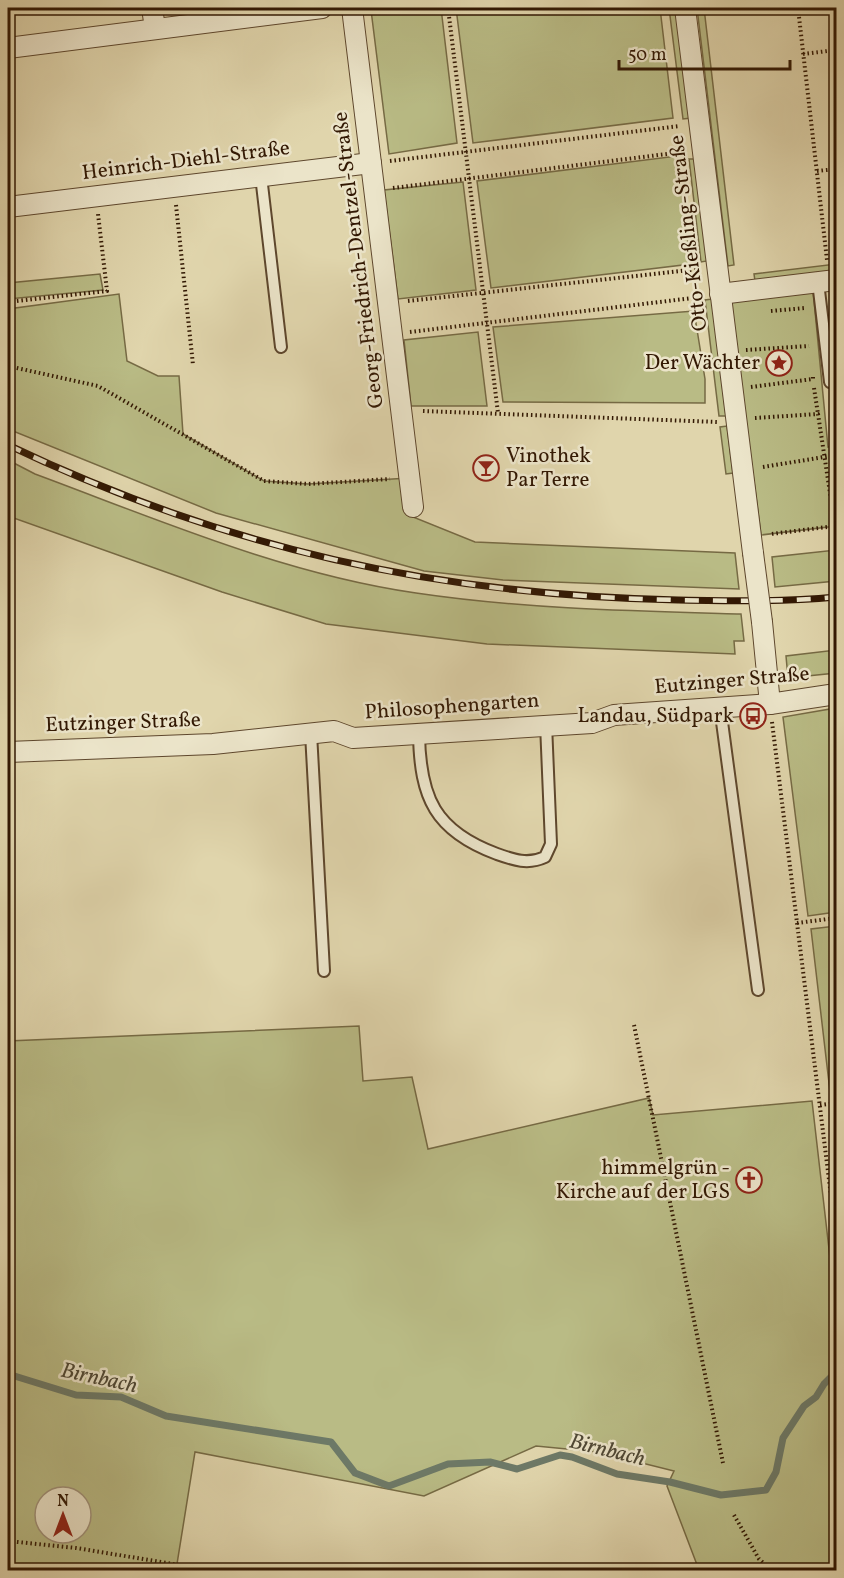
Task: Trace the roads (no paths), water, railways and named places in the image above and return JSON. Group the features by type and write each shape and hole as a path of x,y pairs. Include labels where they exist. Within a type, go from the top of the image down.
{"street":[{"path":"152,8 154,28"},
{"path":"8,48 322,8"},
{"name":"Georg-Friedrich-Dentzel-Straße","path":"352,8 413,507"},
{"name":"Otto-Kießling-Straße","path":"685,8 765,643 770,704"},
{"name":"Heinrich-Diehl-Straße","path":"8,207 371,163"},
{"path":"720,294 827,281"},
{"name":"Eutzinger Straße","path":"631,714 770,704 837,694"},
{"name":"Philosophengarten","path":"240,739 334,731 353,738 546,724 592,723 614,715 631,714"},
{"name":"Eutzinger Straße","path":"8,752 213,744 240,739"}],"lane":[{"path":"261,176 281,347"},
{"path":"827,281 830,382"},
{"path":"720,707 758,990"},
{"path":"419,734 419,758 427,793 448,827 466,840 489,850 513,860 533,863 545,857 551,844 546,724"},
{"path":"311,733 324,971"}],"waterway":[{"name":"Birnbach","path":"8,1374 76,1395 121,1397 166,1416 331,1442 355,1473 389,1486 448,1464 490,1462 517,1469 560,1455 572,1457 617,1474 670,1482 721,1495 766,1490 776,1472 783,1438 804,1406 816,1397 824,1384 836,1372"}],"railway":[{"path":"8,445 89,481 171,512 252,538 334,560 418,576 502,588 589,596 737,601 836,597"}],"place":[{"name":"Der Wächter","path":"779,363"},
{"name":"Vinothek Par Terre","path":"486,468"},
{"name":"Landau, Südpark","path":"753,716"},
{"name":"himmelgrün - Kirche auf der LGS","path":"749,1180"}]}
